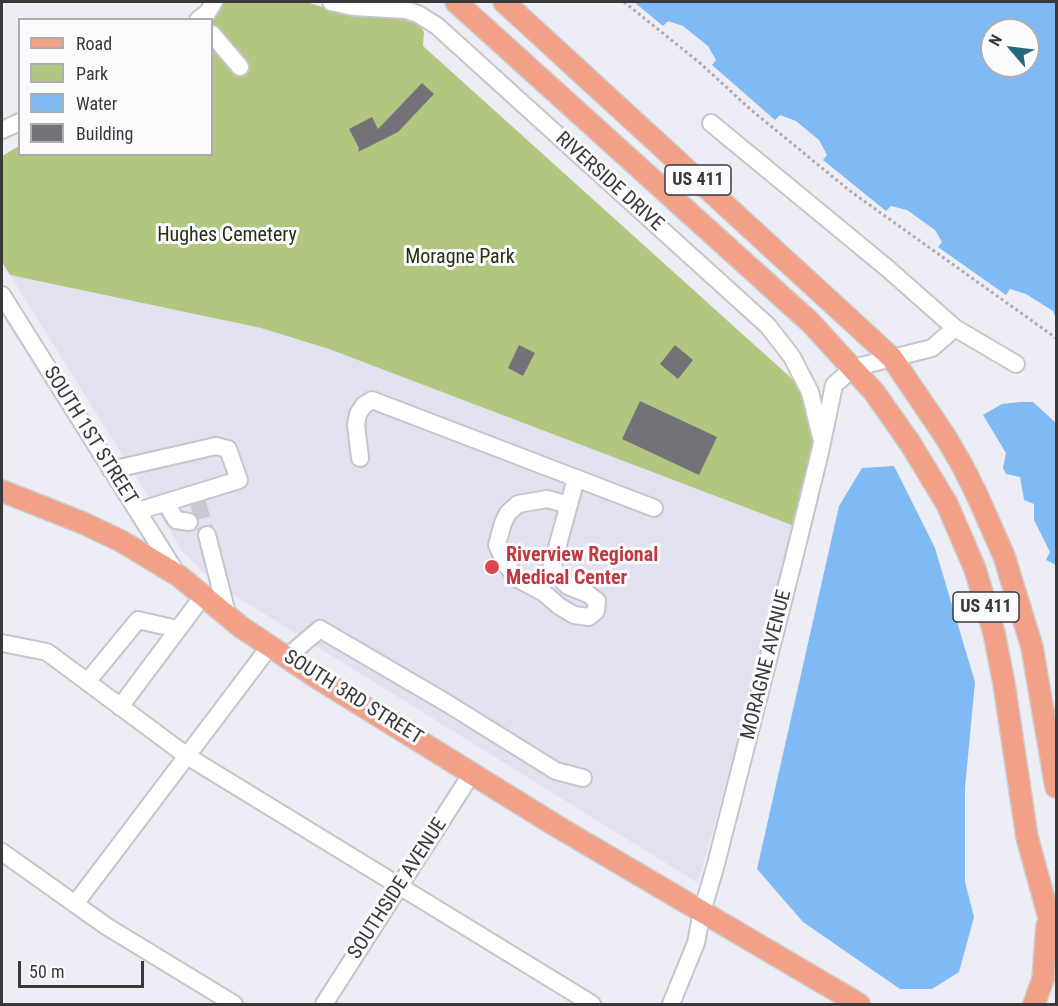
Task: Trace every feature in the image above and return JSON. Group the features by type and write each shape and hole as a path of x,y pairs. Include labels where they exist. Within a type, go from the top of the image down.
{"main road":[{"name":"US 411","path":"456,2 811,323 853,368 892,417 929,473 947,504 975,569 994,633 1027,837 1056,943"},
{"name":"US 411","path":"504,2 892,358 962,465 1004,556 1032,647 1056,788"},
{"name":"SOUTH 3RD STREET","path":"2,491 83,523 121,541 179,576 228,617 278,652 472,773 859,1005"},
{"path":"1034,1005 1046,963 1048,913"}],"street":[{"path":"200,18 208,12 214,2"},
{"name":"RIVERSIDE DRIVE","path":"331,2 353,7 406,10 418,14 437,26 768,326 792,357 810,392 822,442"},
{"path":"213,35 240,67"},
{"path":"2,130 18,123"},
{"path":"711,123 887,268 954,328 1016,364"},
{"name":"SOUTH 1ST STREET","path":"2,295 179,576"},
{"path":"853,368 932,348 954,328"},
{"name":"MORAGNE AVENUE","path":"671,1005 696,943 822,442 834,386 853,368"},
{"path":"360,458 356,425 358,414 364,405 372,400 654,508"},
{"path":"111,470 216,446 228,448 239,480 196,498 138,511"},
{"path":"544,594 576,479"},
{"path":"552,564 558,576 568,586 588,594 597,601 596,611 589,617 574,615 518,579 507,566 497,545 508,513 518,504 548,499 569,505"},
{"path":"166,503 176,520 189,522"},
{"path":"207,535 228,617"},
{"path":"120,707 203,596"},
{"path":"87,682 138,620 177,629"},
{"path":"75,904 187,756 278,652 320,629 445,702 556,771 583,778"},
{"path":"2,643 47,652 187,756 592,1005"},
{"name":"SOUTHSIDE AVENUE","path":"324,1005 472,773"},
{"path":"2,852 106,926 234,1005"}],"path":[{"path":"624,2 700,63 750,109 850,192 1056,338"}],"shaded area":[{"name":"Riverview Regional Medical Center","path":"10,275 261,328 329,349 797,527 698,883 213,582 183,552"}],"green space":[{"name":"Moragne Park","path":"219,2 306,2 342,13 412,18 419,24 424,32 423,46 800,386 807,406 816,452 797,527 329,349 261,328 10,275 2,262 2,156 18,147 18,156 213,156 213,18"}],"water":[{"path":"614,2 1056,2 1056,341 872,214"},
{"path":"1033,402 1056,423 1056,565 1046,560 1050,552 1034,520 1034,504 1024,500 1020,477 1006,474 1003,468 1006,453 983,415 1002,404"},
{"path":"894,466 935,548 975,682 965,788 965,882 974,917 959,972 932,989 900,989 803,922 757,869 839,506 862,468"}],"pier":[{"path":"613,2 634,2 663,26 668,21 683,26 708,46 716,60 712,65 775,120 780,115 796,121 819,140 827,155 823,160 886,211 891,206 907,210 935,230 942,242 938,247 1006,295 1010,289 1026,294 1053,311 1056,318 1056,344 871,216"}],"building":[{"path":"422,83 434,94 398,132 358,152 359,148 349,129 372,117 378,129"},
{"path":"519,345 535,353 523,376 508,368"},
{"path":"675,345 693,360 678,379 660,364"},
{"path":"640,401 717,437 699,475 622,439"}],"tunnel":[{"path":"198,503 207,535"}],"place":[{"name":"Riverview Regional Medical Center","path":"492,567"}],"park label":[{"name":"Hughes Cemetery","path":"227,236"}]}
